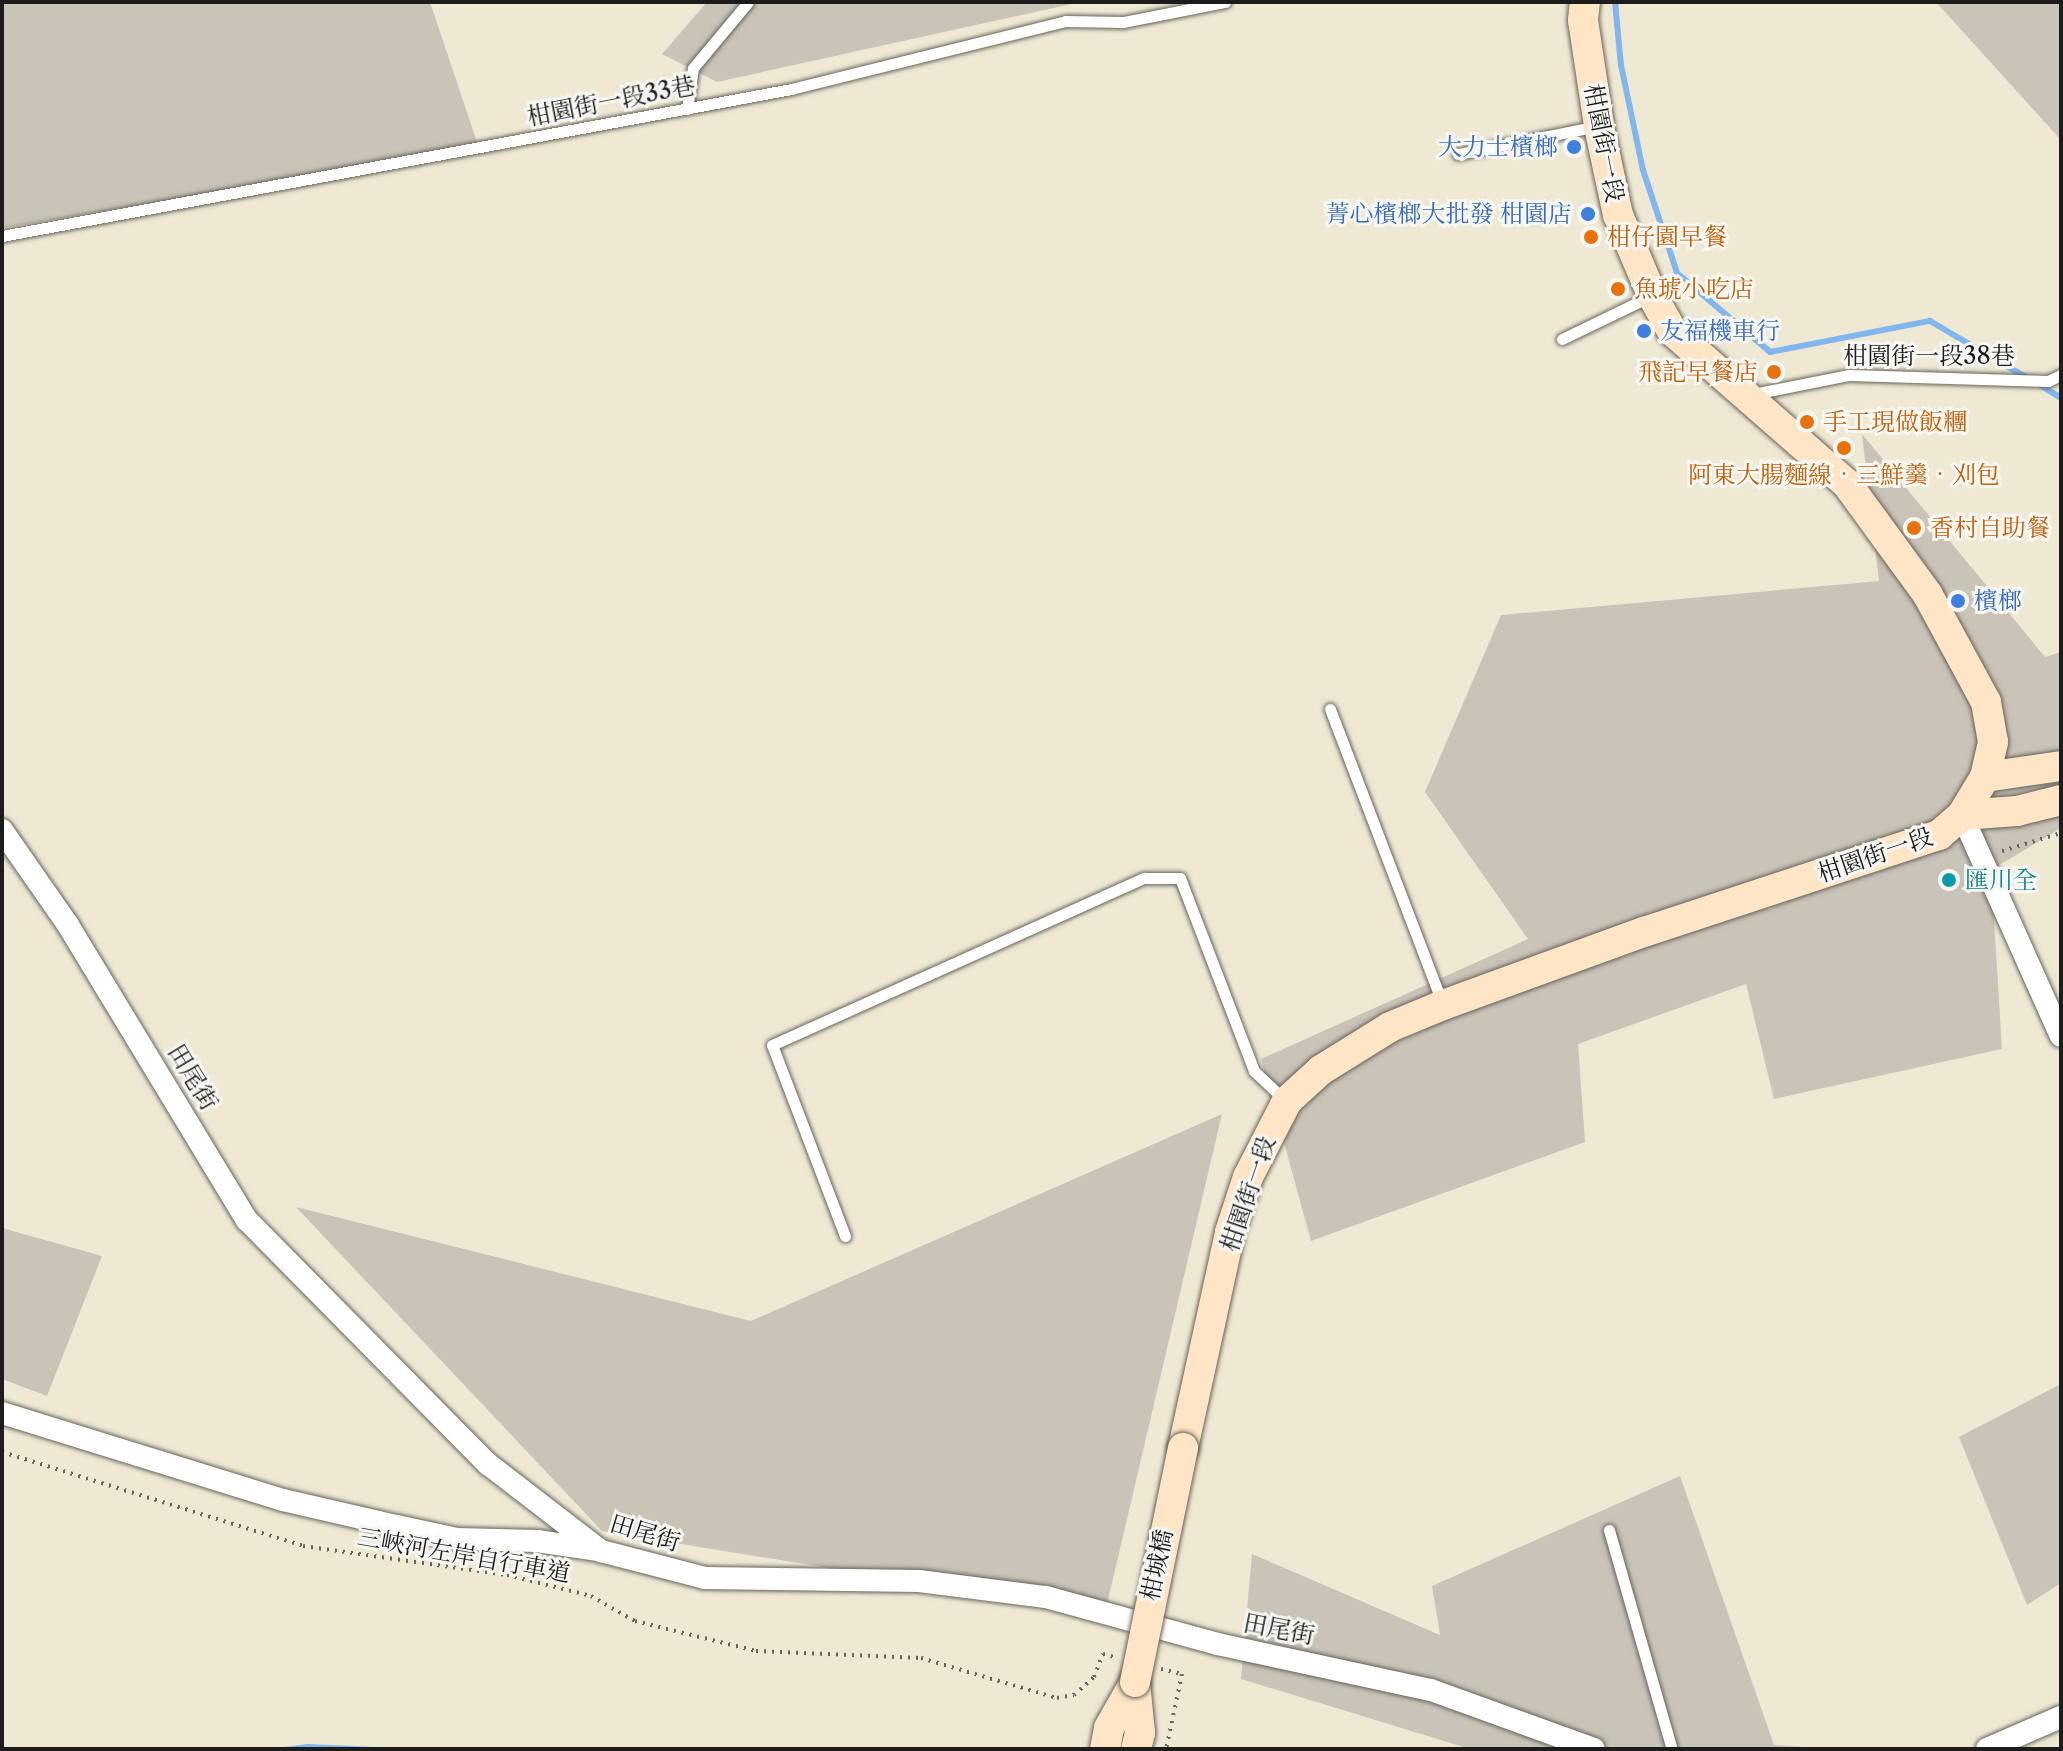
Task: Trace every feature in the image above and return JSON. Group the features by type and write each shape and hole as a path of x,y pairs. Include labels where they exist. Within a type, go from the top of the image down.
{"street":[{"name":"柑園街一段","path":"1183,1448 1230,1232 1266,1136 1287,1101 1362,1042 1443,1005 1644,932 1939,835 1962,815 1985,777 1993,742 1986,702 1928,595 1847,484 1749,395 1672,331 1652,295 1618,215 1599,126 1583,20 1585,2"},
{"path":"1985,777 2061,766"},
{"path":"2061,800 2017,811 1962,815 2061,1036"},
{"name":"田尾街","path":"2,830 68,925 247,1220 488,1464 601,1551 705,1578 934,1582 1046,1597 1218,1644 1431,1690 1594,1749"},
{"path":"2,1413 338,1513 457,1539 537,1541 601,1551"},
{"name":"柑城橋","path":"1136,1749 1140,1733 1140,1670 1183,1448"},
{"name":"柑城橋","path":"1105,1749 1109,1728 1140,1670"},
{"path":"1987,1749 2061,1717"}],"lane":[{"path":"687,109 693,68 748,2"},
{"name":"柑園街一段33巷","path":"2,236 687,109 1065,21 1123,22 1225,2"},
{"path":"1458,154 1599,126"},
{"path":"1562,339 1652,295"},
{"name":"柑園街一段38巷","path":"1749,395 1849,375 2048,381 2061,375"},
{"path":"1330,709 1443,1005"},
{"path":"845,1236 772,1045 1144,878 1180,878 1254,1071 1287,1101"},
{"path":"1609,1530 1672,1749"}],"path":[{"path":"1979,858 2061,833"},
{"name":"三峽河左岸自行車道","path":"2,1452 303,1546 507,1575 591,1596 635,1621 756,1651 921,1658 1057,1698 1074,1695 1094,1677 1103,1654 1140,1670 1182,1674 1166,1749"}],"shaded area":[{"path":"2,2 430,2 479,148 2,228"},
{"path":"707,2 1081,2 717,82 662,54"},
{"path":"1936,2 2061,2 2061,140"},
{"path":"1862,434 2045,657 2061,652 2061,828 1991,870 2002,1049 1774,1099 1746,984 1578,1044 1585,1142 1311,1241 1261,1059 1528,939 1425,792 1501,615 1879,581"},
{"path":"1222,1114 1105,1613 602,1531 296,1207 751,1321"},
{"path":"2,1228 102,1256 47,1396 2,1379"},
{"path":"2061,1384 2061,1583 2027,1605 1959,1437"},
{"path":"1680,1476 1774,1745 1832,1749 1470,1749 1241,1679 1252,1554 1440,1635 1432,1586"}],"water":[{"path":"308,1744 420,1749 269,1749"}],"waterway":[{"path":"1615,2 1621,65 1643,170 1677,273 1770,352 1930,321 2027,378"},
{"path":"2037,383 2061,398"}],"place":[{"name":"大力士檳榔","path":"1574,147"},
{"name":"菁心檳榔大批發 柑園店","path":"1588,214"},
{"name":"柑仔園早餐","path":"1591,237"},
{"name":"魚琥小吃店","path":"1618,289"},
{"name":"友福機車行","path":"1644,331"},
{"name":"飛記早餐店","path":"1774,372"},
{"name":"手工現做飯糰","path":"1807,422"},
{"name":"阿東大腸麵線‧三鮮羹‧刈包","path":"1844,448"},
{"name":"香村自助餐","path":"1914,528"},
{"name":"檳榔","path":"1958,601"},
{"name":"匯川全","path":"1949,880"}]}
